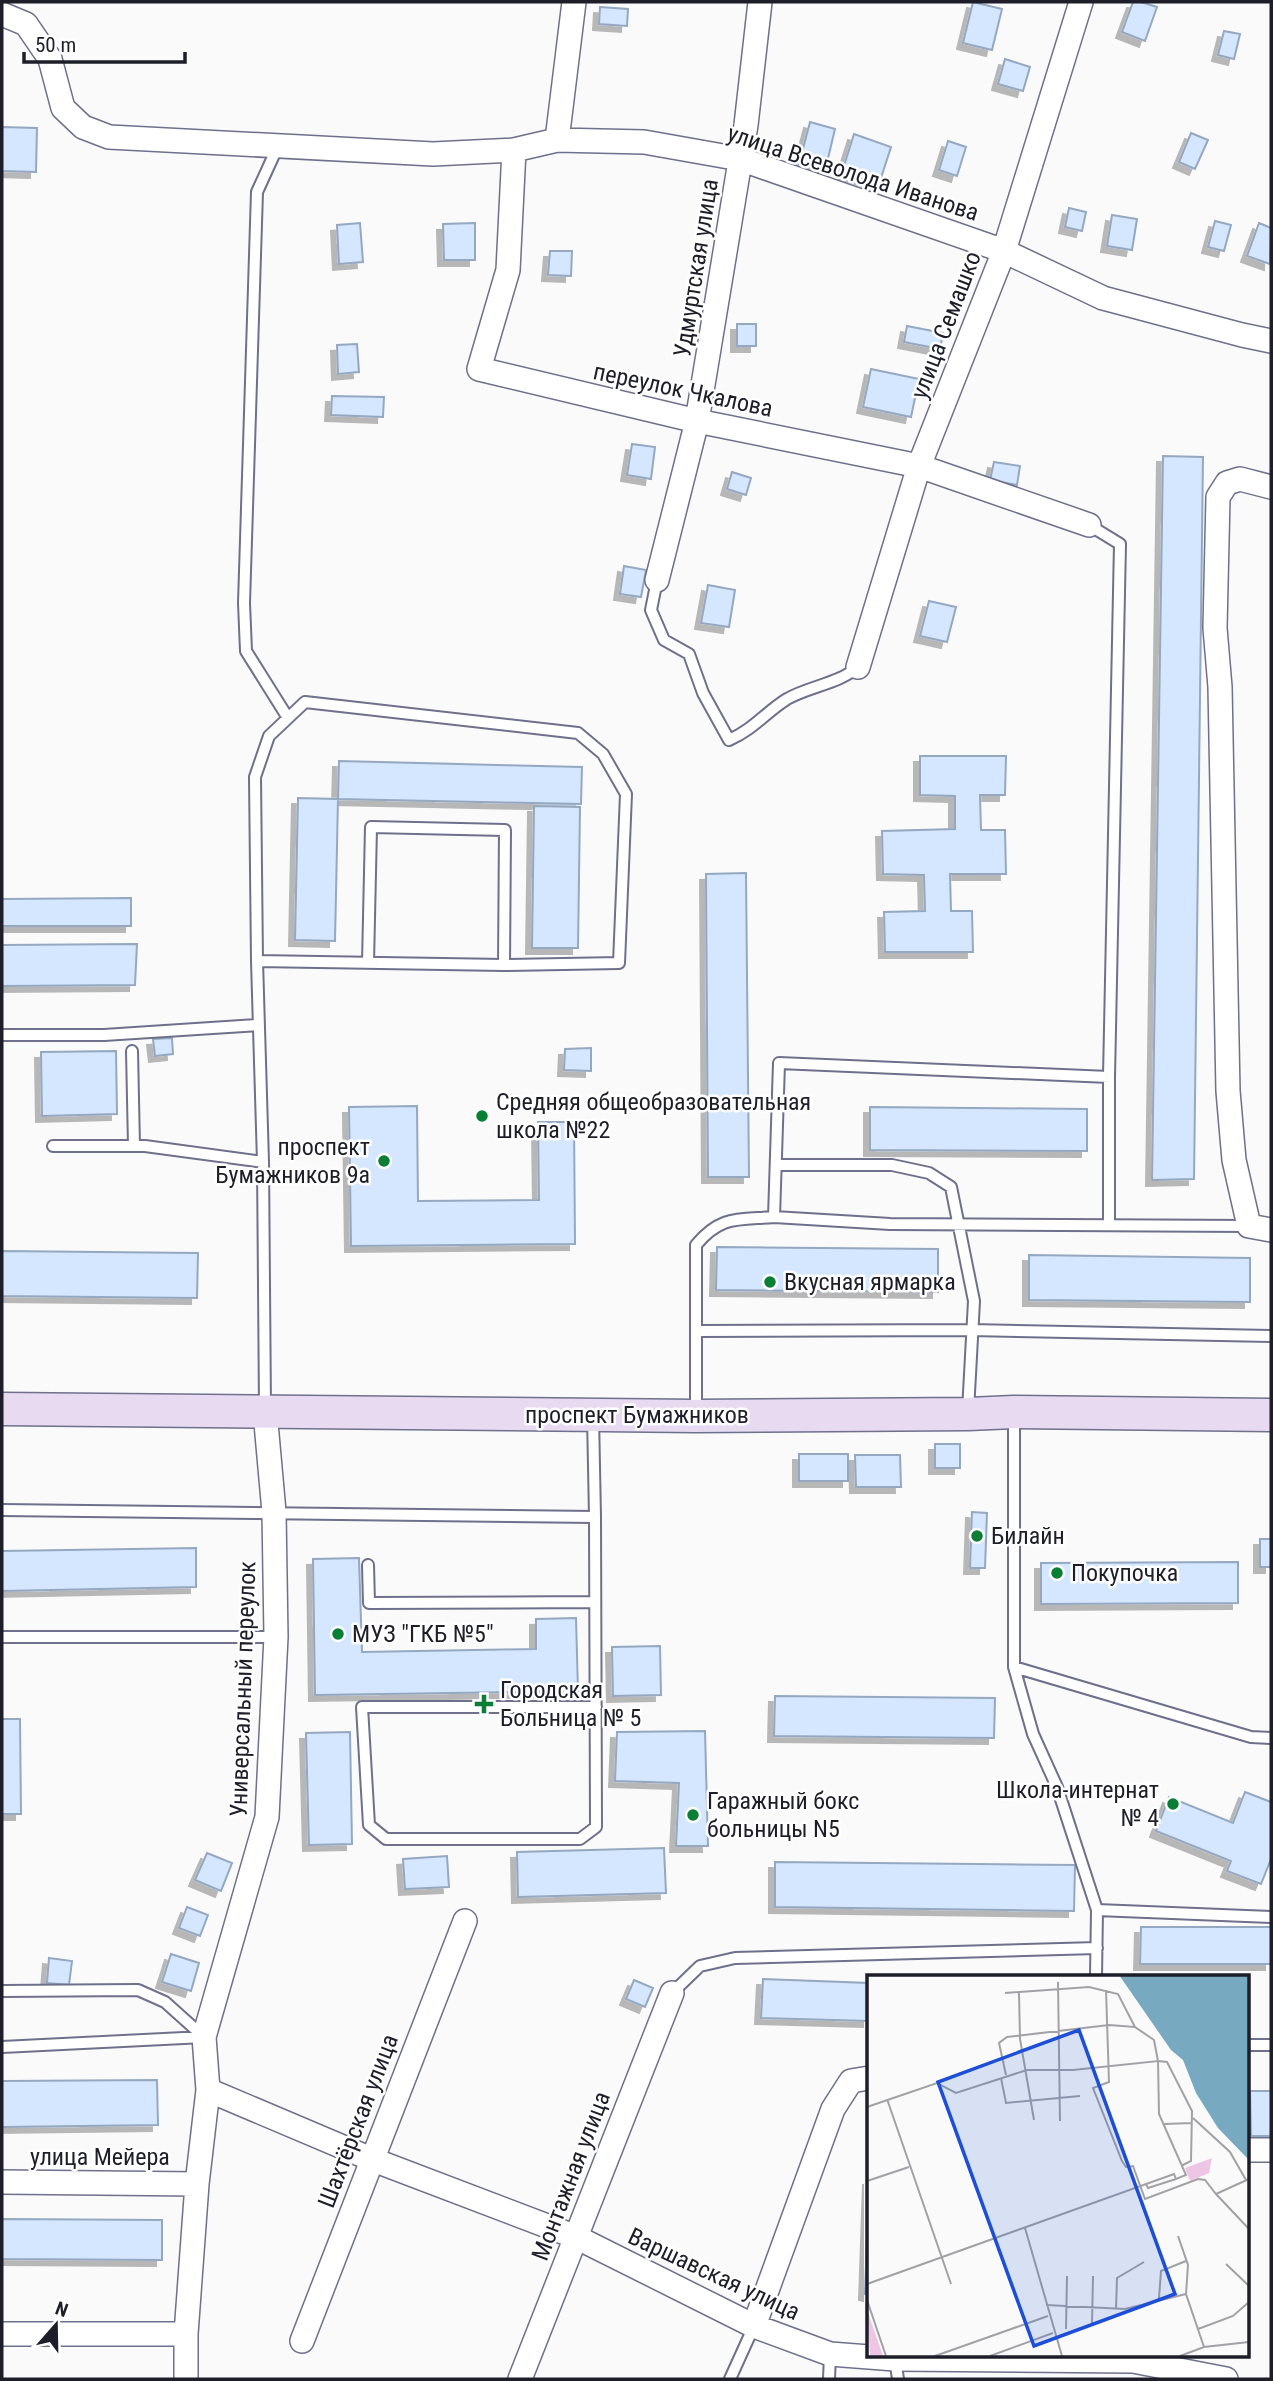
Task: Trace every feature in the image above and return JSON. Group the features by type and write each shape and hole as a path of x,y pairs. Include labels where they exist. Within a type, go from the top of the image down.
{"street":[{"path":"557,140 574,2"},
{"name":"Удмуртская улица","path":"657,580 697,421 740,159 760,2"},
{"name":"улица Семашко","path":"858,667 919,466 1004,251 1081,2"},
{"name":"улица Всеволода Иванова","path":"2,14 26,24 50,59 63,108 83,127 109,137 433,154 514,150 557,140 644,142 740,159 1004,251 1103,298 1271,341"},
{"name":"переулок Чкалова","path":"514,150 508,270 479,369 697,421 919,466 1089,525"},
{"path":"1260,1228 1234,1160 1228,1091 1220,687 1215,628 1218,497 1227,483 1240,479 1271,487"},
{"name":"проспект Бумажников","path":"2,1409 593,1416 1014,1412 1271,1415"},
{"name":"Универсальный переулок","path":"186,2379 186,2334 197,2184 208,2090 204,2037 267,1818 276,1637 274,1512 265,1412"},
{"name":"Шахтёрская улица","path":"302,2341 465,1921"},
{"name":"Монтажная улица","path":"520,2379 672,1993"},
{"path":"754,2326 833,2109 852,2081 867,2078"},
{"name":"Варшавская улица","path":"208,2090 371,2159 576,2237 754,2326 830,2354 897,2369 1135,2358 1226,2379"},
{"path":"1248,2150 1271,2150"},
{"name":"улица Мейера","path":"2,2182 197,2184"},
{"path":"2,2334 186,2334"}],"lane":[{"path":"278,146 257,192 244,603 246,651 288,718"},
{"path":"1089,525 1120,544 1109,1077 1109,1224"},
{"path":"657,580 651,610 664,640 690,654 703,693 729,740 746,733 786,700 808,689 848,676 858,667"},
{"path":"257,961 504,965 620,963 626,794 603,754 578,733 305,702 269,736 255,777 257,961 258,1025 263,1162 265,1412"},
{"path":"368,963 371,827 505,830 504,965"},
{"path":"2,1035 104,1035 258,1025"},
{"path":"132,1051 134,1146"},
{"path":"774,1217 779,1063 1109,1077"},
{"path":"53,1146 134,1146 263,1162"},
{"path":"776,1165 892,1165 929,1173 951,1187 974,1301 968,1414"},
{"path":"696,1416 695,1245 709,1229 727,1221 774,1217 890,1224 1109,1224 1260,1228"},
{"path":"696,1331 971,1330 1271,1336"},
{"path":"1014,1412 1014,1667 1033,1734 1057,1787 1097,1910 1096,1975"},
{"path":"593,1416 595,1517 596,1707 596,1827 580,1839 386,1839 369,1825 362,1707 596,1707"},
{"path":"2,1510 595,1517"},
{"path":"368,1564 369,1603 595,1602"},
{"path":"2,1637 276,1637"},
{"path":"1014,1667 1251,1737 1271,1738"},
{"path":"1097,1910 1271,1917"},
{"path":"672,1993 700,1966 735,1958 1097,1948"},
{"path":"2,1991 138,1990 165,2002 204,2037"},
{"path":"2,2047 204,2037"},
{"path":"1248,2045 1271,2045"},
{"path":"730,2379 754,2326"},
{"path":"829,2379 830,2354"}],"building":[{"path":"973,2 1002,9 992,50 963,43"},
{"path":"1133,2 1157,7 1145,41 1122,32"},
{"path":"600,7 628,9 627,26 599,24"},
{"path":"1224,31 1240,34 1234,59 1218,55"},
{"path":"1005,59 1030,67 1023,91 998,84"},
{"path":"810,122 835,129 825,171 799,164"},
{"path":"2,127 37,128 36,172 2,171"},
{"path":"1191,133 1208,140 1195,169 1179,162"},
{"path":"854,134 891,147 879,184 842,172"},
{"path":"948,141 966,147 957,176 939,170"},
{"path":"1069,208 1086,212 1082,231 1065,227"},
{"path":"1112,215 1137,219 1132,250 1107,246"},
{"path":"1215,221 1231,225 1224,251 1208,247"},
{"path":"360,223 363,262 339,264 337,225"},
{"path":"475,223 475,260 444,260 443,224"},
{"path":"1259,223 1271,228 1270,264 1247,256"},
{"path":"550,251 572,251 571,276 548,275"},
{"path":"737,324 756,324 756,346 737,346"},
{"path":"907,326 943,333 940,349 904,342"},
{"path":"357,344 359,372 338,374 337,345"},
{"path":"871,369 919,379 911,417 863,407"},
{"path":"332,396 384,397 383,417 331,415"},
{"path":"632,444 655,447 651,479 627,475"},
{"path":"1163,456 1203,457 1194,1179 1152,1180"},
{"path":"994,462 1020,466 1017,485 990,480"},
{"path":"732,472 751,478 746,495 727,489"},
{"path":"624,566 646,570 641,597 620,594"},
{"path":"708,585 735,590 729,627 701,623"},
{"path":"929,601 956,607 947,642 920,636"},
{"path":"920,756 1006,756 1005,795 980,795 981,830 1005,830 1006,874 950,874 951,911 972,911 973,952 885,952 884,912 925,911 924,875 883,874 882,831 955,829 955,796 920,795"},
{"path":"339,761 582,767 581,804 338,799"},
{"path":"298,798 338,799 335,941 295,940"},
{"path":"534,806 580,807 578,948 532,948"},
{"path":"746,873 749,1177 708,1177 706,874"},
{"path":"131,898 131,926 2,926 2,899"},
{"path":"137,944 135,985 2,986 2,945"},
{"path":"172,1038 173,1054 155,1056 153,1039"},
{"path":"591,1048 591,1071 564,1070 565,1049"},
{"path":"116,1051 117,1114 42,1116 41,1052"},
{"name":"проспект Бумажников 9а","path":"417,1106 418,1201 539,1200 538,1122 574,1122 575,1244 351,1246 349,1107"},
{"path":"870,1107 1087,1109 1087,1151 870,1150"},
{"path":"717,1247 938,1249 938,1292 716,1290"},
{"path":"2,1251 198,1253 197,1298 2,1296"},
{"path":"1029,1255 1250,1258 1250,1302 1029,1300"},
{"path":"935,1444 960,1444 960,1468 935,1468"},
{"path":"799,1454 848,1454 848,1481 799,1481"},
{"path":"855,1455 900,1455 901,1487 856,1487"},
{"path":"972,1512 987,1513 985,1568 970,1568"},
{"path":"1260,1539 1271,1539 1271,1567 1260,1567"},
{"path":"196,1548 196,1587 2,1591 2,1551"},
{"name":"МУЗ \"ГКБ №5\"","path":"359,1558 362,1652 536,1649 536,1619 576,1618 578,1691 315,1695 313,1559"},
{"path":"1238,1562 1238,1603 1041,1604 1041,1563"},
{"path":"660,1646 661,1695 613,1696 612,1647"},
{"path":"775,1696 995,1698 994,1738 774,1736"},
{"path":"2,1719 20,1719 21,1814 2,1814"},
{"name":"Гаражный бокс больницы N5","path":"705,1731 708,1846 676,1846 679,1783 615,1781 617,1732"},
{"path":"350,1732 352,1844 309,1845 306,1733"},
{"path":"1245,1792 1271,1802 1271,1859 1261,1884 1227,1871 1231,1861 1156,1831 1169,1797 1233,1823"},
{"path":"664,1848 666,1893 518,1897 517,1852"},
{"path":"207,1853 232,1863 221,1891 195,1880"},
{"path":"447,1856 449,1887 405,1889 403,1859"},
{"path":"775,1862 1075,1865 1074,1911 775,1907"},
{"path":"187,1907 208,1915 200,1936 179,1928"},
{"path":"1141,1927 1271,1927 1271,1964 1140,1964"},
{"path":"171,1954 199,1963 191,1991 162,1982"},
{"path":"49,1958 72,1961 69,1985 47,1983"},
{"path":"763,1979 867,1983 867,2021 761,2018"},
{"path":"634,1980 653,1988 645,2007 626,1999"},
{"path":"157,2080 158,2125 2,2127 2,2081"},
{"path":"1250,2091 1271,2091 1271,2136 1251,2136"},
{"path":"2,2219 162,2220 162,2260 2,2259"},
{"path":"867,2236 867,2294 865,2294"}],"place":[{"name":"Средняя общеобразовательная школа №22","path":"482,1116"},
{"name":"проспект Бумажников 9а","path":"384,1161"},
{"name":"Вкусная ярмарка","path":"770,1282"},
{"name":"Билайн","path":"977,1536"},
{"name":"Покупочка","path":"1057,1573"},
{"name":"МУЗ \"ГКБ №5\"","path":"338,1634"},
{"name":"Городская Больница № 5","path":"484,1704"},
{"name":"Школа-интернат № 4","path":"1173,1804"},
{"name":"Гаражный бокс больницы N5","path":"693,1815"}]}
